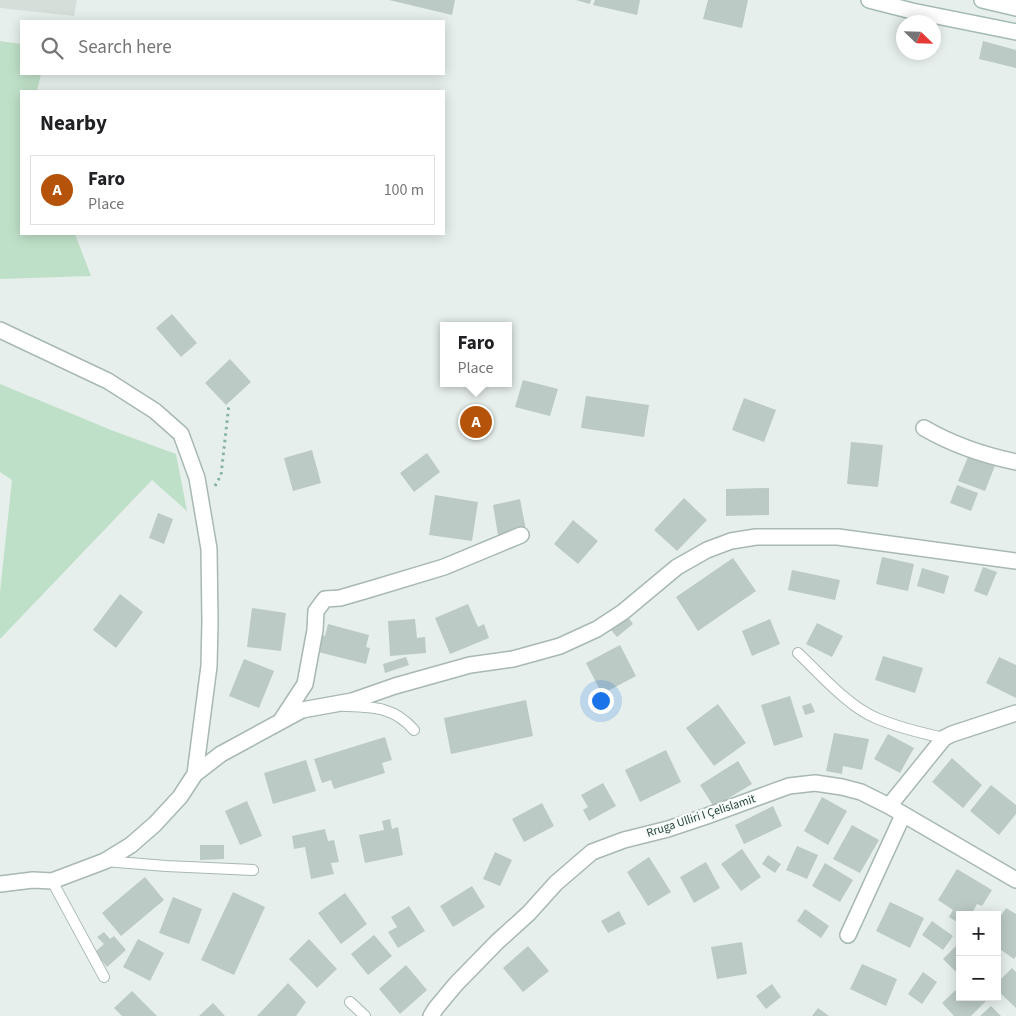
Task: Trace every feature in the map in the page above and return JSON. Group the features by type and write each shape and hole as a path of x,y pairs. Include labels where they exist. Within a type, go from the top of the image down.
{"street":[{"path":"869,0 912,11 1016,32"},
{"path":"982,0 1016,8"},
{"path":"0,330 108,381 155,410 181,434 197,478 209,549 210,622 208,666 195,774"},
{"path":"924,428 947,442 978,453 1016,462"},
{"path":"281,720 305,684 315,630 316,612 325,600 371,589 444,567 521,536"},
{"path":"0,884 52,880 105,861 131,845 155,824 180,797 195,774 221,754 302,710 352,701 438,673 513,660 560,646 597,629 623,612 677,567 707,550 731,541 756,537 838,537 1016,561"},
{"path":"889,806 944,738 1016,713"},
{"name":"Rruga Ulliri I Çelislamit","path":"432,1016 436,1008 456,984 497,942 529,913 556,883 592,852 624,840 712,815 789,786 815,784 842,787 861,792 889,806 1016,880"},
{"path":"848,935 903,815"}],"lane":[{"path":"798,653 847,699 875,718 920,733 944,738"},
{"path":"320,706 371,707 390,711 405,720 414,730"},
{"path":"105,861 253,870"},
{"path":"52,880 104,977"},
{"path":"350,1002 365,1016"}],"path":[{"path":"202,511 221,475 229,404"}],"shaded area":[{"path":"0,0 77,0 74,16 0,8"}],"green space":[{"path":"0,41 20,44 20,75 41,75 37,90 20,90 20,235 75,235 91,276 0,279"},
{"path":"0,384 111,430 176,454 187,511 152,480 0,639 0,592 12,480 0,472"}],"building":[{"path":"389,0 455,0 452,15"},
{"path":"576,0 591,0 590,4"},
{"path":"595,0 640,0 637,15 593,5"},
{"path":"708,0 748,0 742,28 703,19"},
{"path":"983,41 1016,50 1016,68 979,59"},
{"path":"172,314 197,343 181,357 156,328"},
{"path":"230,359 251,382 226,405 205,383"},
{"path":"523,380 558,389 550,416 515,407"},
{"path":"586,396 649,405 644,437 581,428"},
{"path":"744,398 776,410 764,442 732,430"},
{"path":"479,415 484,422 473,429 469,421"},
{"path":"851,442 883,445 878,487 847,484"},
{"path":"312,450 321,483 293,491 284,458"},
{"path":"970,452 996,463 985,491 958,481"},
{"path":"427,453 440,472 414,492 400,473"},
{"path":"957,485 978,493 971,511 950,503"},
{"path":"769,488 769,515 726,516 726,489"},
{"path":"435,495 478,502 472,541 429,535"},
{"path":"684,498 707,520 677,551 654,530"},
{"path":"520,499 526,530 498,535 493,505"},
{"path":"158,513 173,519 164,544 149,538"},
{"path":"573,520 598,541 578,564 554,544"},
{"path":"882,557 914,564 908,591 876,584"},
{"path":"733,558 756,591 698,631 676,597"},
{"path":"983,567 997,572 987,596 974,591"},
{"path":"922,568 949,576 944,594 917,586"},
{"path":"792,570 840,580 835,600 788,590"},
{"path":"120,594 143,612 116,648 93,630"},
{"path":"468,604 478,627 484,624 489,638 450,654 435,618"},
{"path":"252,608 286,613 281,651 247,647"},
{"path":"628,617 633,624 617,637 611,630"},
{"path":"415,619 417,638 425,637 426,653 390,656 388,621"},
{"path":"770,619 780,644 752,656 742,631"},
{"path":"817,623 843,636 832,657 806,644"},
{"path":"328,624 369,635 366,647 370,648 366,664 318,652 322,635 325,636"},
{"path":"620,645 636,676 602,694 586,663"},
{"path":"883,656 923,668 915,693 875,680"},
{"path":"406,657 409,665 385,673 383,664"},
{"path":"999,657 1016,665 1016,698 986,683"},
{"path":"244,659 274,671 259,708 229,696"},
{"path":"790,696 803,737 774,746 761,705"},
{"path":"526,700 533,736 451,754 444,718"},
{"path":"811,703 815,712 805,715 802,706"},
{"path":"718,704 746,743 714,766 686,728"},
{"path":"834,733 869,739 862,770 843,766 842,774 826,771"},
{"path":"888,734 914,748 900,773 874,759"},
{"path":"385,737 392,760 382,763 385,773 334,789 331,780 322,783 314,759"},
{"path":"666,750 681,782 640,802 625,770"},
{"path":"952,758 982,785 963,808 932,782"},
{"path":"306,760 316,791 273,804 264,773"},
{"path":"738,761 752,784 714,807 700,785"},
{"path":"603,783 616,806 589,821 583,810 588,807 581,795"},
{"path":"991,785 1016,805 1016,814 999,835 970,811"},
{"path":"822,797 847,811 828,845 804,831"},
{"path":"247,801 262,836 240,845 225,811"},
{"path":"542,803 554,826 524,842 512,819"},
{"path":"773,806 782,826 744,844 735,825"},
{"path":"390,819 392,829 398,827 403,855 365,863 359,835 384,830 382,821"},
{"path":"852,825 879,840 860,873 833,859"},
{"path":"325,829 328,841 334,840 339,862 331,863 334,874 311,879 305,847 294,849 292,836"},
{"path":"200,845 224,845 224,859 200,860"},
{"path":"797,846 818,855 807,879 786,870"},
{"path":"742,849 761,877 741,891 721,864"},
{"path":"495,852 512,860 500,886 483,879"},
{"path":"768,855 781,864 775,873 762,864"},
{"path":"649,857 671,892 648,906 627,872"},
{"path":"706,862 720,888 694,903 680,877"},
{"path":"825,863 853,880 840,902 812,886"},
{"path":"957,869 992,890 982,906 977,904 973,911 956,911 956,921 949,917 953,910 938,900"},
{"path":"145,877 164,900 121,936 102,913"},
{"path":"472,886 485,907 453,927 440,906"},
{"path":"233,892 265,907 234,975 201,960"},
{"path":"345,893 367,924 341,944 318,913"},
{"path":"173,897 202,909 189,944 159,933"},
{"path":"890,902 924,918 910,948 876,931"},
{"path":"409,906 425,931 398,948 388,932 397,927 391,917"},
{"path":"1006,908 1016,914 1016,956 1014,959 1001,950 1001,915"},
{"path":"805,909 829,926 821,938 797,921"},
{"path":"619,911 626,924 608,933 601,921"},
{"path":"932,921 953,936 943,950 922,935"},
{"path":"104,932 110,939 114,936 126,950 107,967 95,952 104,944 97,937"},
{"path":"374,935 392,956 368,975 351,954"},
{"path":"138,939 164,953 150,981 123,967"},
{"path":"309,939 337,969 317,988 289,959"},
{"path":"742,942 747,974 717,979 711,947"},
{"path":"528,946 549,971 523,992 503,968"},
{"path":"956,946 956,972 943,959"},
{"path":"862,964 897,979 886,1006 850,989"},
{"path":"406,965 427,990 400,1014 379,989"},
{"path":"1012,968 1016,972 1016,1008 1001,994 1001,979"},
{"path":"923,972 937,982 922,1004 908,994"},
{"path":"288,983 306,1002 296,1016 257,1016"},
{"path":"772,984 781,997 766,1009 756,996"},
{"path":"956,990 956,1001 986,1001 971,1016 954,1016 942,1003"},
{"path":"132,991 157,1016 122,1016 114,1008"},
{"path":"213,1003 225,1016 199,1016"},
{"path":"991,1006 1001,1016 980,1016"},
{"path":"818,1008 829,1016 812,1016"}],"place":[{"name":"Faro","path":"476,422"}]}
